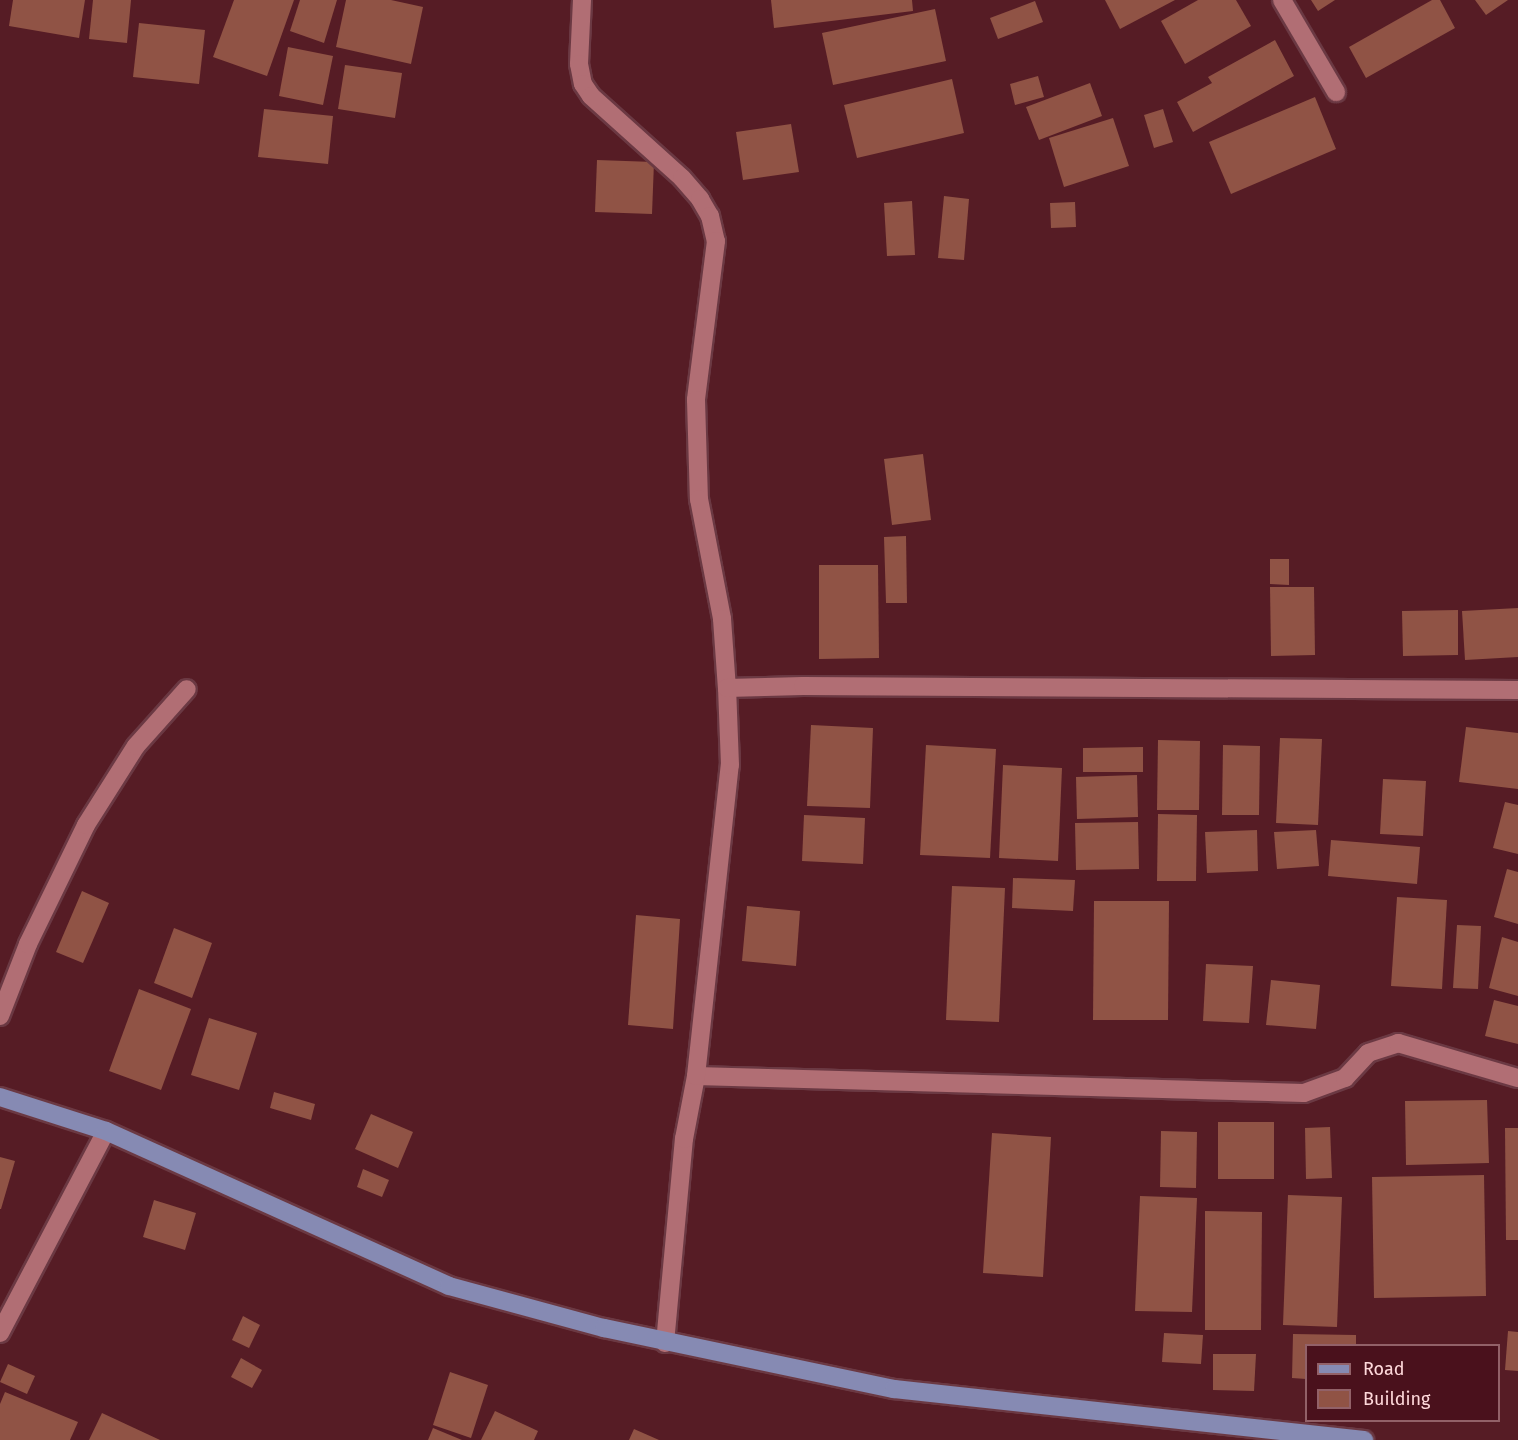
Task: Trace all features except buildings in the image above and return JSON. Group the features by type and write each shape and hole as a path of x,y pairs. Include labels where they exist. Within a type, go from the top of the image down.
{"main road":[{"path":"0,1096 106,1131 449,1286 665,1343 894,1389 1364,1440"}],"street":[{"path":"582,0 579,64 583,84 591,96 682,178 700,199 710,216 716,241 696,400 697,444 699,499 722,620 730,765 696,1076 684,1139 665,1343"},
{"path":"1282,0 1336,92"},
{"path":"727,688 815,686 1518,690"},
{"path":"0,1016 28,944 86,825 136,746 187,689"},
{"path":"696,1076 1304,1094 1345,1078 1368,1053 1398,1043 1518,1078"},
{"path":"0,1333 106,1131"}]}
